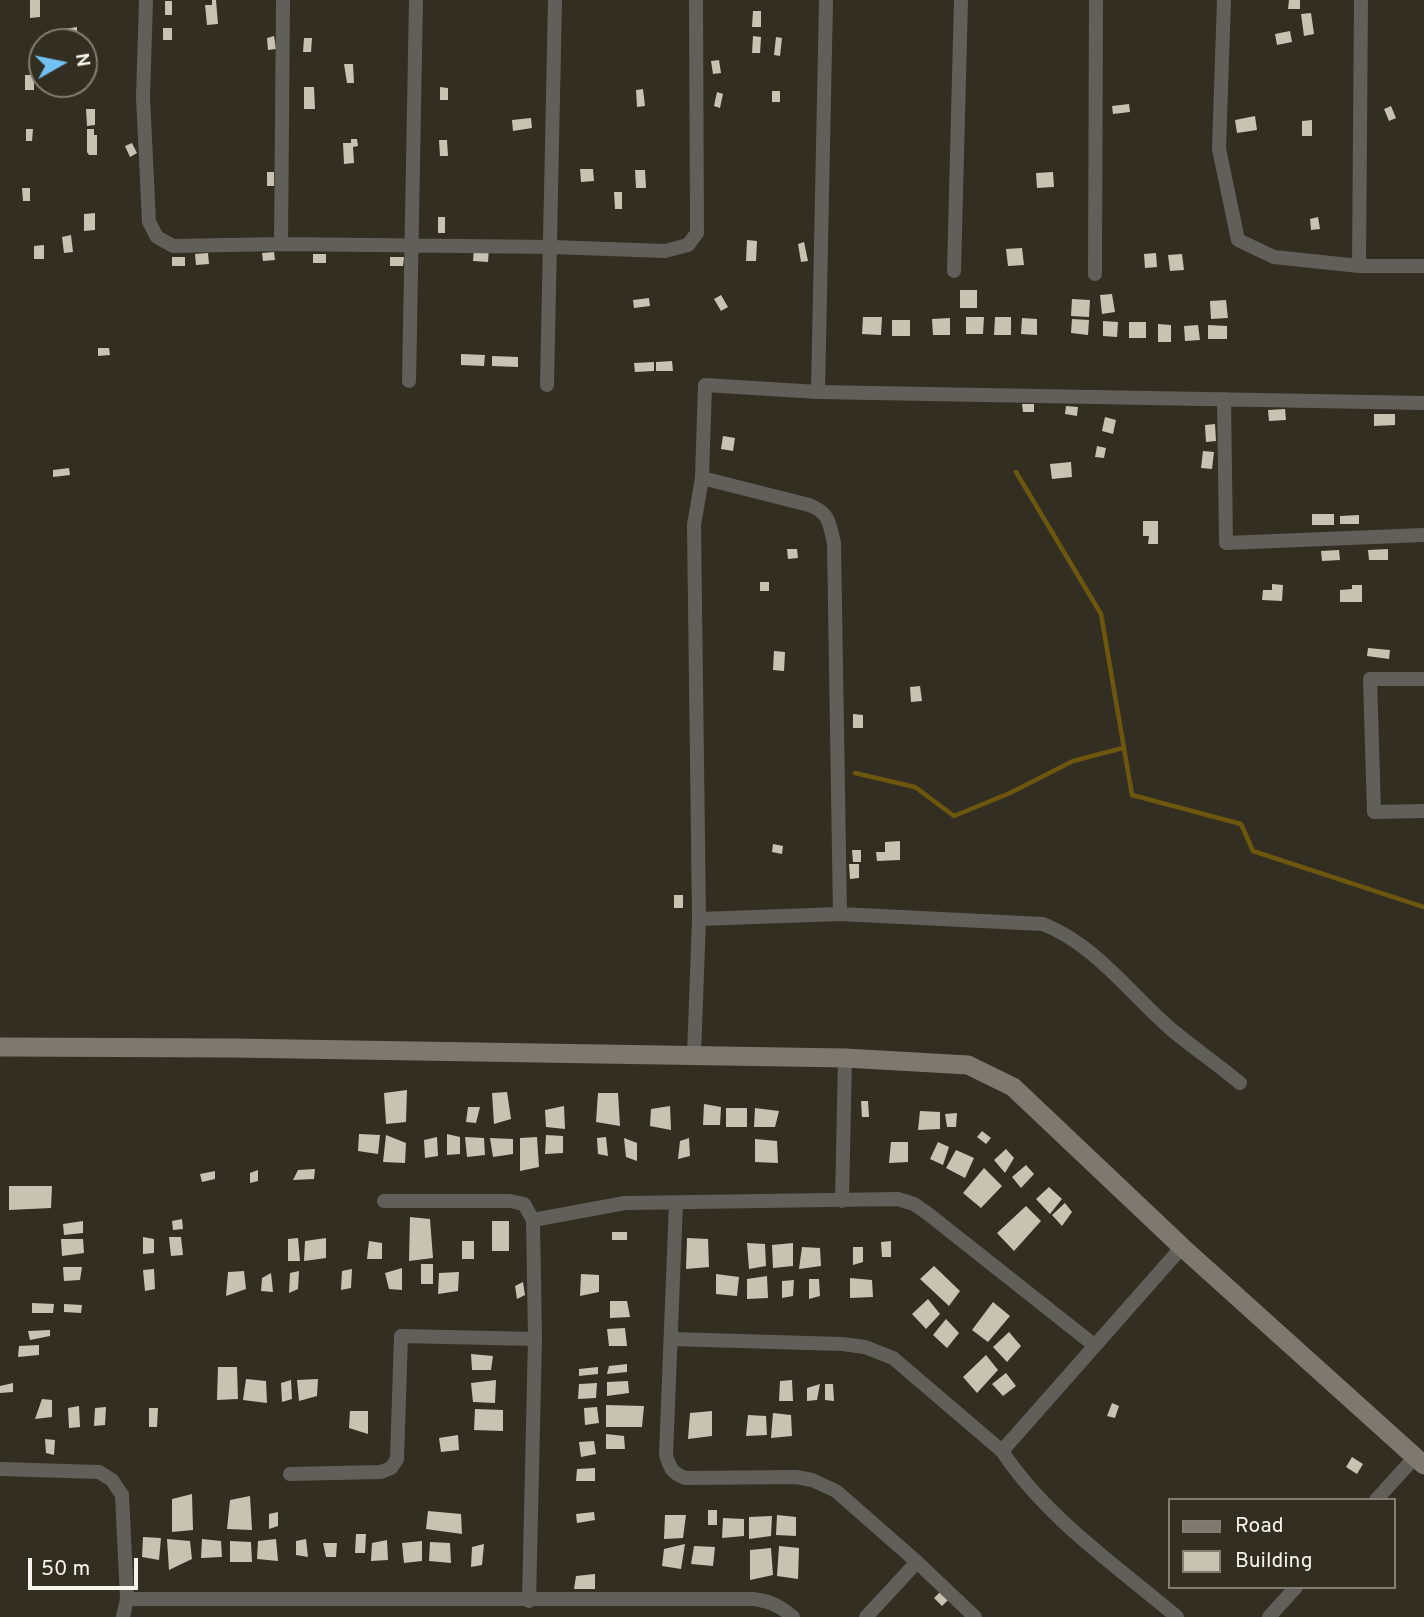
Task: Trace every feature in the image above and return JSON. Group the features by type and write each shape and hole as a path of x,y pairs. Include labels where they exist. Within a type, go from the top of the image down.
{"street":[{"path":"146,0 143,97 149,222 157,237 173,246 281,244 665,251 688,244 694,240 697,233 696,0"},
{"path":"281,244 283,0"},
{"path":"409,382 416,0"},
{"path":"547,385 552,247 555,0"},
{"path":"817,392 826,0"},
{"path":"954,271 961,0"},
{"path":"1095,274 1096,0"},
{"path":"1224,0 1219,149 1238,240 1274,257 1359,266 1424,266"},
{"path":"1359,266 1361,0"},
{"path":"694,1055 699,919 694,525 702,478 705,385 817,392 1424,403"},
{"path":"1224,399 1226,543 1424,535"},
{"path":"702,478 809,505 821,510 828,519 834,543 840,914"},
{"path":"1424,679 1370,679 1374,812 1424,811"},
{"path":"699,919 840,914 1043,924 1063,932 1108,967 1171,1029 1240,1083"},
{"path":"0,1047 694,1055 845,1058 968,1065 1013,1087 1182,1247 1420,1461 1378,1498"},
{"path":"842,1201 845,1058"},
{"path":"533,1220 625,1203 898,1199 915,1205 1094,1345"},
{"path":"384,1201 510,1201 524,1204 533,1220 535,1339 529,1601"},
{"path":"676,1203 666,1455 669,1467 675,1474 685,1478 796,1477 812,1480 836,1491 975,1617"},
{"path":"1002,1451 1182,1247"},
{"path":"290,1475 381,1472 391,1468 397,1460 401,1336 535,1339"},
{"path":"672,1339 842,1344 865,1348 892,1358 1002,1451 1017,1475 1050,1510 1177,1617"},
{"path":"0,1469 99,1472 112,1480 122,1495 127,1599 123,1617"},
{"path":"866,1617 917,1562"},
{"path":"1269,1617 1294,1589"},
{"path":"127,1599 753,1599 766,1600 780,1606 793,1617"}],"building":[{"path":"30,0 40,0 40,17 30,18"},
{"path":"212,0 216,0 218,24 207,25 205,5 212,5"},
{"path":"1289,0 1300,0 1300,9 1288,9"},
{"path":"165,1 172,1 172,15 165,15"},
{"path":"753,11 761,11 761,27 752,27"},
{"path":"1311,13 1314,34 1304,36 1301,14"},
{"path":"163,28 172,28 172,40 163,40"},
{"path":"1290,31 1292,42 1277,45 1275,34"},
{"path":"274,36 276,49 268,50 267,38"},
{"path":"753,36 761,37 760,53 752,53"},
{"path":"776,37 782,38 780,56 774,55"},
{"path":"304,38 312,38 311,52 303,52"},
{"path":"719,60 721,73 713,74 711,61"},
{"path":"344,64 353,64 354,83 347,83"},
{"path":"25,75 28,75 28,90 25,90"},
{"path":"304,87 314,87 315,109 304,109"},
{"path":"440,87 448,88 448,100 440,100"},
{"path":"643,89 645,106 637,107 636,90"},
{"path":"772,91 780,91 780,102 772,102"},
{"path":"717,92 723,94 720,108 714,106"},
{"path":"1129,104 1130,112 1113,114 1112,106"},
{"path":"1391,106 1396,118 1389,121 1384,109"},
{"path":"86,109 95,109 95,125 87,126"},
{"path":"1255,116 1257,130 1237,133 1235,120"},
{"path":"531,118 532,128 513,131 512,120"},
{"path":"1312,120 1312,136 1302,136 1302,121"},
{"path":"26,129 33,129 32,141 26,141"},
{"path":"87,129 94,129 94,135 97,135 97,155 89,155 87,152"},
{"path":"351,139 357,139 358,146 353,147 354,163 344,164 343,143 351,143"},
{"path":"439,140 447,140 448,156 440,156"},
{"path":"132,143 137,153 130,157 125,146"},
{"path":"580,169 593,169 594,181 581,182"},
{"path":"635,170 645,170 646,188 636,188"},
{"path":"267,172 274,172 274,186 267,186"},
{"path":"1053,172 1054,187 1037,188 1036,173"},
{"path":"22,188 30,188 30,201 23,201"},
{"path":"614,192 622,192 622,209 615,209"},
{"path":"95,213 95,230 84,231 84,214"},
{"path":"438,217 445,217 445,233 438,233"},
{"path":"1318,217 1320,229 1311,230 1310,219"},
{"path":"71,235 73,252 64,253 62,237"},
{"path":"747,240 757,241 756,261 746,261"},
{"path":"804,242 808,261 801,262 798,244"},
{"path":"44,245 44,259 34,259 34,246"},
{"path":"474,248 489,248 488,262 473,261"},
{"path":"1022,248 1024,265 1008,266 1006,249"},
{"path":"274,252 275,260 263,261 262,253"},
{"path":"208,253 209,264 196,265 195,254"},
{"path":"1156,253 1157,267 1145,268 1144,254"},
{"path":"313,254 326,254 326,263 313,263"},
{"path":"1182,254 1184,270 1170,271 1168,255"},
{"path":"172,257 185,257 185,266 172,266"},
{"path":"390,257 404,257 403,266 390,266"},
{"path":"960,290 977,290 977,308 960,308"},
{"path":"1112,294 1115,312 1102,314 1100,295"},
{"path":"721,295 728,307 721,311 714,299"},
{"path":"649,298 650,306 634,308 633,300"},
{"path":"1072,299 1090,300 1089,317 1071,316"},
{"path":"1226,300 1228,318 1211,319 1210,301"},
{"path":"863,317 882,317 881,335 862,334"},
{"path":"966,317 984,317 983,334 966,334"},
{"path":"995,317 1011,317 1011,335 994,335"},
{"path":"950,318 950,335 933,335 932,319"},
{"path":"1022,318 1037,319 1037,335 1021,334"},
{"path":"1072,319 1089,320 1088,335 1071,333"},
{"path":"892,320 910,320 910,336 892,336"},
{"path":"1103,321 1118,322 1117,337 1103,336"},
{"path":"1129,322 1146,322 1146,338 1129,338"},
{"path":"1158,324 1171,325 1171,342 1158,342"},
{"path":"1198,325 1200,340 1185,341 1184,326"},
{"path":"1208,325 1227,326 1227,339 1208,339"},
{"path":"98,348 109,348 110,355 98,356"},
{"path":"461,354 485,355 484,366 461,365"},
{"path":"492,356 518,357 518,367 492,366"},
{"path":"672,361 673,371 656,371 656,362"},
{"path":"654,362 654,371 635,372 634,363"},
{"path":"1022,404 1034,404 1034,412 1023,412"},
{"path":"1066,406 1078,407 1077,416 1065,414"},
{"path":"1285,409 1286,420 1269,421 1268,410"},
{"path":"1374,414 1395,414 1395,425 1374,426"},
{"path":"1105,417 1116,420 1113,434 1102,431"},
{"path":"1215,424 1216,441 1206,442 1205,425"},
{"path":"723,436 735,438 733,451 721,449"},
{"path":"1097,446 1106,448 1104,458 1095,457"},
{"path":"1203,451 1214,452 1212,469 1201,468"},
{"path":"1071,462 1072,477 1052,479 1050,464"},
{"path":"69,468 70,475 53,477 53,470"},
{"path":"1312,514 1334,514 1334,525 1312,525"},
{"path":"1359,515 1359,524 1340,524 1340,516"},
{"path":"1143,521 1158,521 1158,544 1148,544 1149,536 1143,536"},
{"path":"787,549 797,549 798,558 788,559"},
{"path":"1388,549 1388,560 1369,560 1368,550"},
{"path":"1339,550 1340,560 1322,561 1321,551"},
{"path":"760,582 769,582 769,591 760,591"},
{"path":"1272,584 1283,585 1282,601 1262,600 1263,590 1272,590"},
{"path":"1352,585 1362,585 1362,602 1340,602 1340,590 1352,589"},
{"path":"1368,648 1390,650 1389,659 1367,656"},
{"path":"774,651 785,652 784,671 773,670"},
{"path":"920,686 922,701 911,702 910,687"},
{"path":"853,714 863,715 863,728 853,728"},
{"path":"900,841 900,860 877,861 876,852 885,852 885,842"},
{"path":"773,844 783,846 782,854 772,852"},
{"path":"852,850 861,850 861,862 853,862"},
{"path":"849,864 859,864 859,878 850,879"},
{"path":"674,895 683,895 683,908 674,908"},
{"path":"407,1090 406,1122 386,1124 384,1093"},
{"path":"507,1092 511,1119 494,1124 492,1093"},
{"path":"598,1093 618,1093 620,1126 596,1122"},
{"path":"861,1101 868,1101 869,1117 862,1117"},
{"path":"704,1104 721,1107 720,1125 703,1125"},
{"path":"564,1106 565,1129 546,1127 545,1110"},
{"path":"670,1106 671,1130 650,1126 651,1109"},
{"path":"468,1107 480,1107 476,1123 466,1122"},
{"path":"726,1108 747,1108 747,1127 726,1127"},
{"path":"755,1108 779,1111 775,1127 754,1127"},
{"path":"920,1111 940,1112 940,1129 918,1130"},
{"path":"957,1113 956,1127 947,1127 945,1114"},
{"path":"982,1131 991,1138 986,1144 977,1137"},
{"path":"359,1134 380,1135 378,1154 358,1151"},
{"path":"447,1134 460,1137 460,1154 447,1155"},
{"path":"386,1135 406,1143 405,1163 383,1162"},
{"path":"546,1135 563,1136 563,1153 545,1154"},
{"path":"437,1137 438,1156 425,1158 424,1140"},
{"path":"465,1137 484,1138 485,1155 467,1157"},
{"path":"537,1137 539,1167 520,1171 520,1138"},
{"path":"606,1137 608,1156 598,1154 597,1138"},
{"path":"490,1138 513,1139 513,1154 493,1157"},
{"path":"624,1138 637,1143 637,1161 626,1157"},
{"path":"689,1138 690,1156 678,1159 680,1141"},
{"path":"755,1139 777,1141 778,1163 755,1162"},
{"path":"891,1142 908,1142 908,1162 889,1163"},
{"path":"938,1142 949,1147 943,1165 930,1159"},
{"path":"1006,1149 1014,1158 1005,1173 994,1160"},
{"path":"956,1150 974,1158 965,1178 946,1168"},
{"path":"1026,1165 1034,1174 1021,1188 1012,1177"},
{"path":"984,1168 1002,1186 981,1208 963,1193"},
{"path":"315,1169 314,1179 293,1180 298,1170"},
{"path":"258,1170 258,1181 250,1183 250,1173"},
{"path":"215,1171 215,1179 202,1182 200,1174"},
{"path":"9,1186 52,1186 51,1208 9,1210"},
{"path":"1049,1187 1062,1199 1050,1214 1036,1199"},
{"path":"1065,1203 1072,1212 1062,1226 1052,1215"},
{"path":"1026,1206 1041,1221 1014,1251 997,1233"},
{"path":"410,1217 430,1219 433,1258 409,1261"},
{"path":"182,1219 183,1229 173,1230 172,1221"},
{"path":"83,1221 83,1233 64,1235 63,1224"},
{"path":"492,1221 509,1221 509,1251 492,1251"},
{"path":"612,1232 627,1232 627,1240 612,1240"},
{"path":"143,1237 154,1239 154,1253 143,1254"},
{"path":"169,1237 181,1237 183,1255 171,1256"},
{"path":"298,1238 300,1261 288,1261 288,1239"},
{"path":"326,1238 326,1258 304,1261 305,1241"},
{"path":"687,1238 708,1239 709,1267 686,1269"},
{"path":"61,1239 83,1239 84,1253 62,1256"},
{"path":"369,1241 382,1243 382,1259 367,1259"},
{"path":"462,1241 474,1241 474,1259 462,1259"},
{"path":"891,1241 891,1257 882,1257 881,1242"},
{"path":"747,1243 765,1244 766,1266 749,1269"},
{"path":"793,1243 793,1266 773,1268 772,1245"},
{"path":"802,1247 820,1248 821,1266 799,1269"},
{"path":"853,1247 863,1247 863,1262 853,1265"},
{"path":"421,1264 433,1264 433,1284 421,1284"},
{"path":"934,1266 960,1291 949,1306 920,1279"},
{"path":"63,1267 82,1267 80,1280 64,1281"},
{"path":"402,1268 402,1290 389,1289 385,1273"},
{"path":"154,1269 155,1289 145,1291 143,1270"},
{"path":"352,1269 351,1288 341,1290 342,1271"},
{"path":"244,1271 246,1289 226,1296 228,1272"},
{"path":"299,1271 298,1289 289,1293 290,1273"},
{"path":"459,1272 458,1291 438,1294 439,1273"},
{"path":"271,1273 273,1292 261,1291 262,1278"},
{"path":"581,1274 599,1275 599,1292 580,1296"},
{"path":"716,1274 739,1277 737,1296 716,1294"},
{"path":"767,1276 768,1298 747,1299 747,1279"},
{"path":"850,1278 872,1280 873,1297 850,1298"},
{"path":"809,1279 819,1279 820,1296 809,1299"},
{"path":"794,1280 793,1296 782,1298 782,1281"},
{"path":"523,1282 525,1295 517,1299 515,1286"},
{"path":"928,1299 940,1314 926,1329 912,1314"},
{"path":"610,1301 627,1301 630,1317 610,1318"},
{"path":"993,1302 1010,1316 988,1342 972,1330"},
{"path":"32,1303 54,1304 53,1313 32,1313"},
{"path":"64,1304 82,1305 81,1313 64,1312"},
{"path":"946,1319 959,1333 947,1348 933,1335"},
{"path":"625,1328 627,1346 609,1346 607,1329"},
{"path":"50,1330 50,1336 30,1340 28,1331"},
{"path":"1009,1332 1021,1346 1007,1362 993,1347"},
{"path":"39,1345 39,1355 18,1357 19,1346"},
{"path":"471,1354 493,1356 491,1370 472,1370"},
{"path":"986,1355 998,1370 977,1393 963,1377"},
{"path":"627,1364 627,1372 607,1374 609,1366"},
{"path":"218,1367 237,1367 238,1399 217,1400"},
{"path":"598,1367 598,1374 579,1376 579,1369"},
{"path":"1006,1373 1016,1386 1003,1396 992,1384"},
{"path":"246,1379 266,1381 267,1403 243,1400"},
{"path":"318,1379 317,1396 299,1401 297,1380"},
{"path":"291,1380 292,1399 282,1402 281,1383"},
{"path":"496,1380 495,1403 473,1402 471,1383"},
{"path":"792,1380 793,1401 779,1401 780,1381"},
{"path":"628,1381 629,1393 607,1396 607,1382"},
{"path":"13,1383 13,1392 0,1393 0,1386"},
{"path":"597,1383 596,1398 578,1399 579,1384"},
{"path":"820,1384 817,1400 807,1401 807,1388"},
{"path":"825,1384 833,1384 834,1401 825,1400"},
{"path":"42,1399 52,1400 52,1417 35,1419"},
{"path":"1112,1403 1119,1406 1115,1418 1107,1416"},
{"path":"606,1405 644,1406 642,1427 606,1427"},
{"path":"79,1406 80,1427 69,1428 68,1408"},
{"path":"106,1407 105,1425 94,1426 95,1408"},
{"path":"597,1407 599,1423 585,1425 584,1408"},
{"path":"149,1408 158,1408 157,1427 149,1427"},
{"path":"475,1409 503,1410 503,1431 474,1430"},
{"path":"350,1411 368,1411 368,1434 349,1428"},
{"path":"712,1411 712,1436 688,1439 690,1413"},
{"path":"773,1413 791,1415 792,1436 771,1438"},
{"path":"748,1415 766,1416 767,1435 746,1436"},
{"path":"606,1434 624,1436 625,1449 606,1449"},
{"path":"458,1435 459,1450 441,1452 439,1438"},
{"path":"45,1439 55,1440 54,1455 46,1453"},
{"path":"594,1441 596,1454 581,1457 579,1442"},
{"path":"1352,1457 1363,1464 1357,1474 1346,1467"},
{"path":"595,1468 595,1481 576,1481 577,1469"},
{"path":"192,1494 193,1530 172,1532 172,1499"},
{"path":"250,1496 252,1530 227,1529 230,1500"},
{"path":"708,1510 717,1510 717,1525 708,1525"},
{"path":"428,1511 461,1514 462,1534 426,1529"},
{"path":"278,1512 278,1526 269,1529 269,1514"},
{"path":"594,1512 595,1520 577,1523 576,1514"},
{"path":"665,1515 686,1515 683,1538 664,1539"},
{"path":"777,1515 796,1517 796,1536 776,1535"},
{"path":"772,1516 771,1536 749,1539 749,1517"},
{"path":"723,1518 744,1519 744,1536 722,1538"},
{"path":"356,1534 366,1534 365,1553 355,1553"},
{"path":"143,1537 161,1538 159,1560 142,1557"},
{"path":"167,1539 190,1541 192,1559 169,1570"},
{"path":"202,1539 221,1541 222,1557 201,1558"},
{"path":"276,1539 278,1561 257,1559 258,1541"},
{"path":"306,1539 308,1557 296,1555 296,1541"},
{"path":"387,1540 388,1560 371,1561 372,1543"},
{"path":"230,1541 251,1542 252,1562 230,1562"},
{"path":"422,1541 422,1561 404,1563 402,1543"},
{"path":"430,1542 450,1543 451,1563 429,1561"},
{"path":"323,1543 337,1543 336,1557 326,1557"},
{"path":"484,1544 482,1565 471,1567 472,1547"},
{"path":"685,1544 681,1569 662,1566 664,1549"},
{"path":"694,1546 715,1547 713,1566 691,1564"},
{"path":"779,1546 799,1548 798,1579 777,1576"},
{"path":"771,1548 773,1575 750,1580 750,1550"},
{"path":"595,1574 595,1589 574,1589 576,1576"},
{"path":"941,1591 949,1599 942,1606 934,1598"}],"waterway":[{"path":"1016,472 1101,614 1132,795 1241,824 1253,851 1424,907"},
{"path":"855,773 915,787 954,816 1010,793 1073,761 1123,748"}]}
